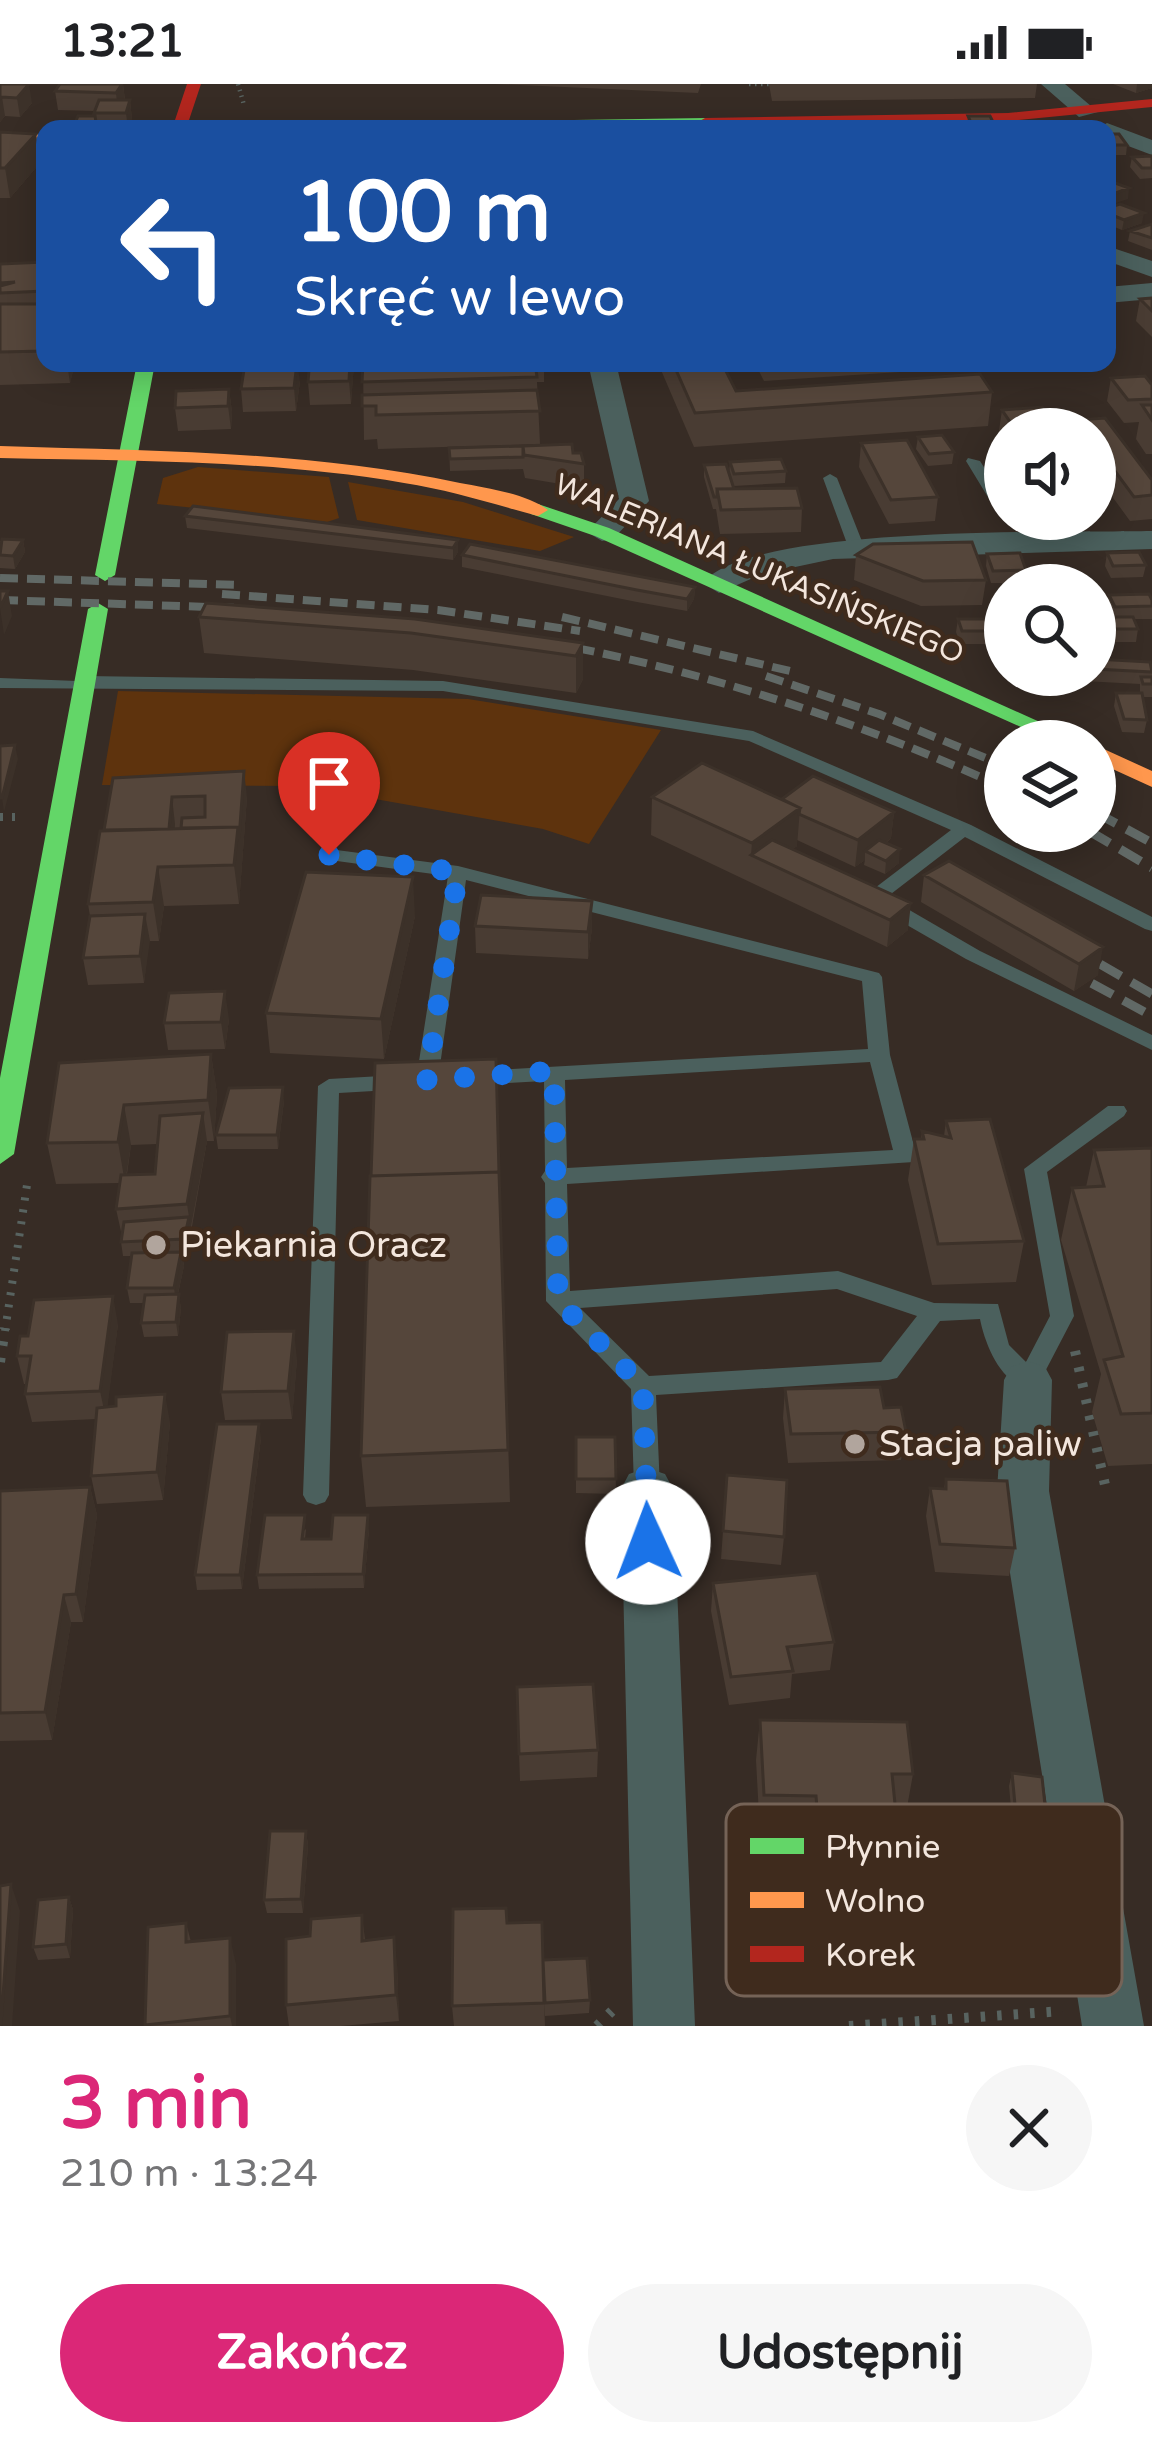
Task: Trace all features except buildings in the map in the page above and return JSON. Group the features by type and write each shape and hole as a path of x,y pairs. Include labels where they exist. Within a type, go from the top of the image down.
{"street":[{"path":"182,120 194,84"},
{"path":"1052,84 1094,120"},
{"path":"1109,120 1152,103"},
{"path":"1116,121 1152,116"},
{"path":"1116,132 1152,148"},
{"path":"0,137 36,138"},
{"path":"1116,257 1152,269"},
{"path":"1116,294 1152,291"},
{"path":"105,575 144,372"},
{"path":"602,532 634,501 604,372"},
{"name":"WALERIANA ŁUKASIŃSKIEGO","path":"0,452 286,460 399,476 503,499 602,532 1024,720"},
{"path":"719,584 794,555 984,528"},
{"path":"1116,536 1152,540"},
{"path":"0,1154 98,609"},
{"path":"1116,762 1152,780"},
{"path":"1028,1380 1023,1492 1067,1804"},
{"path":"647,1489 664,2026"}],"lane":[{"path":"973,461 984,484"},
{"path":"830,478 857,549"},
{"path":"0,683 443,686 753,736 964,829 1152,925"},
{"path":"964,829 864,894 973,955 1152,1043"},
{"path":"329,855 458,872 872,977 879,1055 906,1156 552,1177"},
{"path":"427,1080 458,872"},
{"path":"316,1495 329,1086 879,1055"},
{"path":"554,1071 552,1177 558,1301 643,1386 647,1489"},
{"path":"558,1301 838,1280 933,1312 990,1310 998,1348 1028,1380 1062,1316 1035,1169 1116,1111"},
{"path":"643,1386 888,1371 933,1312"}],"path":[{"path":"749,84 789,84"},
{"path":"1062,1316 1075,1350 1105,1485"},
{"path":"849,2026 1096,2010"}],"shaded area":[{"path":"198,467 329,477 339,518 327,522 157,504 163,478"},
{"path":"348,482 463,502 574,537 540,551 357,520"},
{"path":"118,691 468,699 661,730 589,844 543,829 302,786 102,785"}],"railway":[{"path":"0,578 240,585"},
{"path":"222,594 438,610 580,631"},
{"path":"0,600 240,608"},
{"path":"562,617 790,671"},
{"path":"550,643 668,668 782,701 984,779"},
{"path":"766,676 879,714 984,757"},
{"path":"1116,823 1152,843"},
{"path":"1116,847 1152,868"},
{"path":"1069,946 1152,994"},
{"path":"1060,966 1152,1016"}],"traffic: fast":[{"path":"105,575 144,372"},
{"path":"538,510 602,532 1024,720"},
{"path":"0,1154 98,609"}],"traffic: slow":[{"path":"0,137 36,138"},
{"path":"0,452 204,458 339,468 473,491 538,510"},
{"path":"1116,762 1152,780"}],"traffic: jam":[{"path":"182,120 194,84"},
{"path":"826,120 1008,117 1152,103"}],"place":[{"name":"Piekarnia Oracz","path":"156,1245"},
{"name":"Stacja paliw","path":"855,1444"}],"route":[{"path":"329,855 458,872 427,1080 554,1071 552,1177 558,1301 643,1386 648,1542"}]}
